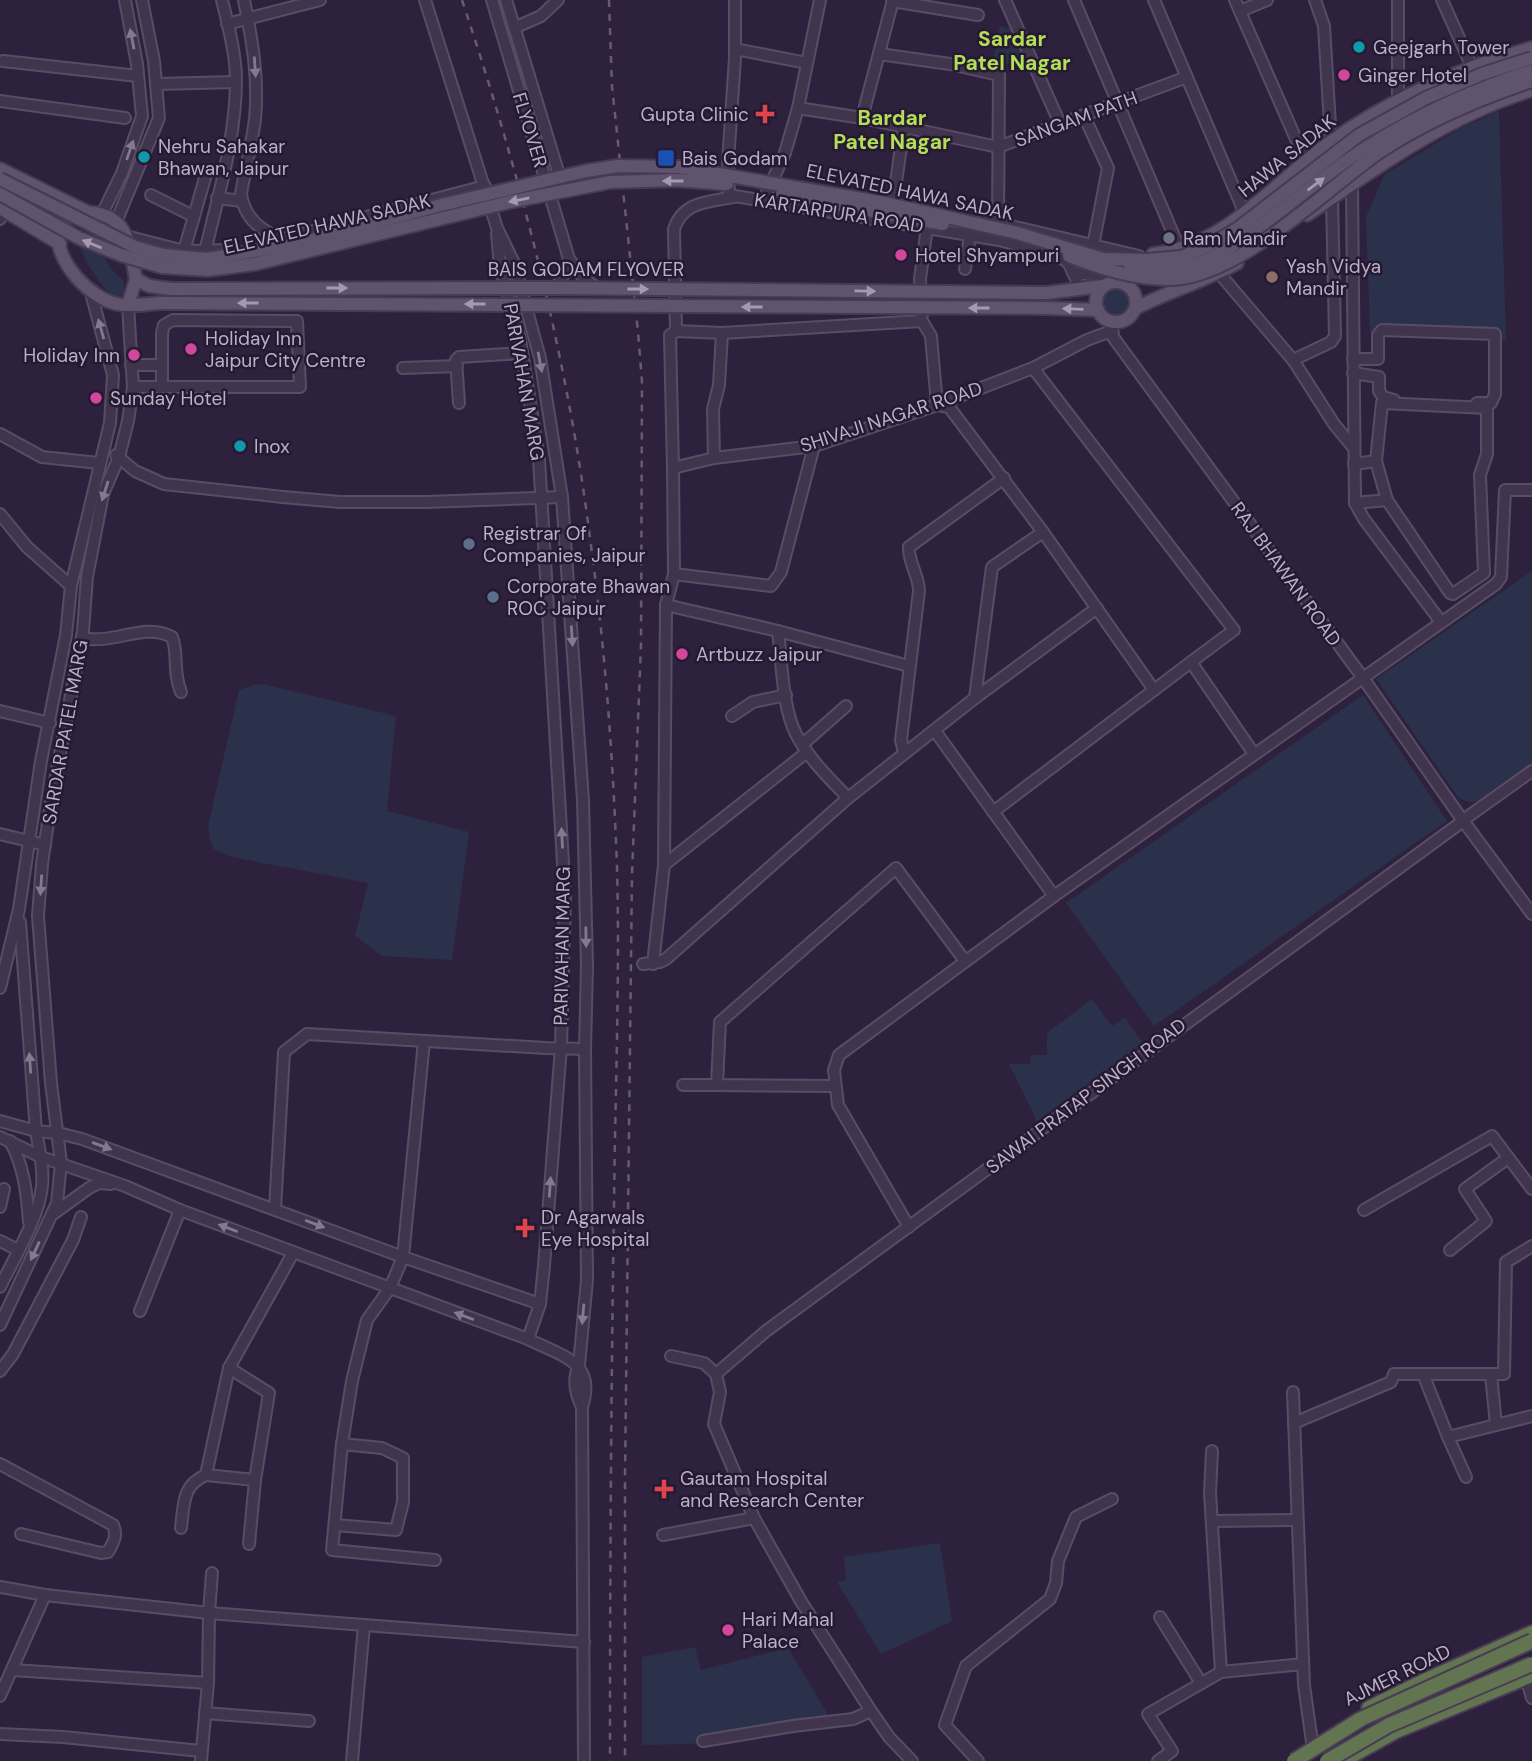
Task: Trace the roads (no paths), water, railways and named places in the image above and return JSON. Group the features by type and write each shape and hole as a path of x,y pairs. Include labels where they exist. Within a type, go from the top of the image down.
{"highway":[{"name":"AJMER ROAD","path":"1285,1761 1358,1714 1532,1633"},
{"path":"1294,1761 1361,1719 1532,1641"},
{"path":"1496,1648 1509,1685"},
{"path":"1342,1761 1396,1731 1509,1685 1530,1672"},
{"path":"1327,1761 1389,1726 1530,1672"}],"main road":[{"name":"HAWA SADAK","path":"1139,256 1180,250 1196,244 1245,214 1331,141 1398,101 1473,69 1532,48"},
{"name":"ELEVATED HAWA SADAK","path":"0,179 135,247 163,255 207,259 298,244 441,205 618,166 678,167 885,203 1017,233 1103,259 1147,260 1181,257 1208,246 1237,229 1359,135 1426,98 1482,74 1532,58"},
{"path":"1103,259 1152,270 1185,267 1211,258 1246,237 1366,148 1432,110 1503,80 1532,71"},
{"name":"ELEVATED HAWA SADAK","path":"0,194 79,239 121,255 162,267 207,270 255,264 496,205 610,182 713,182 1014,238 1060,252 1101,269 1148,278 1175,279 1214,270 1246,251 1290,222 1379,153 1457,110 1532,81"},
{"path":"1139,256 1096,297 1098,310 1112,326 1124,321 1136,308 1161,295 1219,273 1246,258 1436,131 1500,99 1532,90"},
{"path":"0,169 87,212 117,222 126,236 136,279 128,305 117,304 91,293 66,261 60,244 60,231 75,213 87,212"},
{"path":"1275,188 1299,221"},
{"path":"1,212 60,244"},
{"name":"BAIS GODAM FLYOVER","path":"136,279 149,286 171,289 556,288 1046,293 1110,282"},
{"path":"1110,282 1122,282 1133,289 1136,308"},
{"name":"BAIS GODAM FLYOVER","path":"128,305 160,303 1098,310"}],"street":[{"path":"102,216 122,173 142,116 125,0"},
{"path":"117,222 159,118 154,61 142,0"},
{"path":"205,252 231,136 236,82 222,0"},
{"path":"244,0 254,49 256,100 242,201 248,215 258,226 280,238"},
{"path":"227,24 320,0"},
{"path":"425,0 497,228"},
{"name":"FLYOVER","path":"492,0 569,259 585,280 599,289"},
{"path":"506,0 560,177"},
{"path":"514,28 541,16 558,0"},
{"name":"KARTARPURA ROAD","path":"735,0 728,173 733,195 999,240 1056,255 1068,262"},
{"path":"763,201 785,153 798,108 820,0"},
{"path":"862,118 892,0 978,15"},
{"path":"1005,0 1061,126"},
{"path":"1074,0 1180,250"},
{"path":"1154,0 1245,214"},
{"path":"1267,0 1237,5 1299,146 1314,155"},
{"path":"1314,0 1324,26 1331,141"},
{"path":"1398,0 1398,101"},
{"path":"1442,0 1473,69"},
{"path":"734,49 807,63"},
{"path":"879,54 950,64 999,75 999,240"},
{"path":"3,61 138,76"},
{"name":"SANGAM PATH","path":"798,108 862,118 998,147 1188,77"},
{"path":"156,85 236,82"},
{"path":"0,101 125,118"},
{"path":"1081,289 1068,262 1093,246 1108,168 1084,116"},
{"path":"891,221 904,127"},
{"path":"184,251 207,171"},
{"path":"728,173 998,222 1139,256"},
{"path":"1352,185 1355,503 1441,622"},
{"path":"126,236 184,251 205,252 253,247 485,186"},
{"path":"150,195 193,216"},
{"path":"676,331 674,229 677,220 685,210 696,204 733,195"},
{"path":"217,198 242,201"},
{"path":"1293,360 1331,342 1335,336 1332,198"},
{"path":"927,227 919,279 922,321 931,336 937,405 949,407 1004,478 1154,690"},
{"name":"PARIVAHAN MARG","path":"497,228 500,266 522,353 539,459 565,897 561,1047 540,1304 528,1339"},
{"name":"PARIVAHAN MARG","path":"497,228 514,263 540,358 562,497 583,800 587,966 584,1049 587,1280 579,1365 584,1374 585,1395 582,1407 584,1761"},
{"path":"965,269 970,235"},
{"path":"556,288 569,259"},
{"path":"1073,273 1110,282"},
{"path":"1219,273 1293,360 1334,424 1353,447"},
{"path":"0,988 19,909 28,841 66,635 71,586 110,423 113,375 91,293"},
{"name":"SARDAR PATEL MARG","path":"0,1325 57,1203 61,1163 51,1083 38,916 45,845 82,639 87,577 103,494 119,457 128,421 132,387 128,305"},
{"path":"132,387 162,387 300,387 297,321 173,320 164,325 162,387"},
{"path":"922,321 722,333 676,331 670,335 674,574 666,606 664,865 648,964 666,959 848,798 975,698 1097,608"},
{"name":"SHIVAJI NAGAR ROAD","path":"673,468 714,458 814,446 937,405 1033,368 1112,326"},
{"name":"RAJ BHAWAN ROAD","path":"1112,326 1113,337 1532,914"},
{"path":"1353,359 1378,359 1378,335 1382,330 1492,333 1496,336 1495,394 1491,403 1393,400 1383,397 1379,391 1379,377 1353,373"},
{"path":"714,458 713,409 719,386 722,333"},
{"path":"459,402 456,360 459,357 522,353"},
{"path":"131,365 162,365"},
{"path":"403,368 457,366"},
{"path":"993,811 1234,631 1033,368"},
{"path":"1382,403 1486,408 1487,454 1480,475 1484,573 1453,594 1450,593 1387,500 1376,461 1382,403"},
{"path":"0,434 42,457 99,463"},
{"path":"674,574 771,586 781,572 814,446"},
{"path":"105,450 119,457 135,471 164,484 284,497 340,502 426,502 562,497"},
{"path":"1354,464 1376,461"},
{"path":"904,753 901,740 919,591 919,581 909,547 1004,478"},
{"path":"909,1227 838,1105 834,1070 839,1055 1054,896 1496,584 1501,577 1505,490 1532,490"},
{"path":"1355,503 1387,500"},
{"path":"0,514 27,547 71,586"},
{"path":"975,698 992,567 1043,532"},
{"path":"666,606 778,631 909,666"},
{"path":"778,631 789,717 805,748 848,798"},
{"path":"82,639 145,632 165,633 172,637 175,644 176,680 181,692"},
{"path":"1191,662 1254,754"},
{"path":"732,716 753,702 786,695"},
{"path":"664,865 805,748 845,706"},
{"path":"0,710 50,723"},
{"path":"935,731 1054,896"},
{"name":"SAWAI PRATAP SINGH ROAD","path":"716,1374 766,1331 1532,771"},
{"path":"0,834 45,845"},
{"path":"717,1085 720,1023 896,868 965,961"},
{"path":"0,1287 35,1213 42,1186 19,909"},
{"path":"275,1209 284,1052 307,1034 584,1049"},
{"path":"424,1041 402,1257 390,1288 367,1320 352,1381 342,1444 332,1550 435,1560"},
{"path":"683,1085 835,1086"},
{"path":"0,1121 82,1139 402,1257 540,1304"},
{"path":"1364,1210 1492,1136 1532,1189"},
{"path":"5,1139 41,1157 125,1186 293,1253 528,1339 579,1365"},
{"path":"5,1139 18,1155 26,1189 30,1225"},
{"path":"1450,1250 1486,1221 1465,1189 1508,1158"},
{"path":"51,1216 99,1183 125,1186"},
{"path":"0,1207 4,1189"},
{"path":"140,1311 180,1210"},
{"path":"0,1371 13,1354 73,1241 81,1217"},
{"path":"0,1241 18,1250"},
{"path":"1294,1423 1391,1382 1394,1374 1504,1374 1506,1262 1532,1247"},
{"path":"206,1475 229,1368 293,1253"},
{"path":"671,1356 704,1363 716,1374 720,1392 714,1424 754,1518 802,1603 871,1711 889,1737 912,1761"},
{"path":"229,1368 269,1393 255,1480 249,1544"},
{"path":"1423,1374 1466,1477"},
{"path":"1491,1374 1496,1425"},
{"path":"1293,1392 1303,1664 1312,1742"},
{"path":"1448,1437 1532,1416"},
{"path":"335,1525 396,1530 403,1502 403,1458 382,1447 342,1444"},
{"path":"1212,1451 1212,1521 1221,1672"},
{"path":"0,1464 113,1525 116,1530 116,1538 108,1552 101,1553 21,1534"},
{"path":"181,1528 186,1493 194,1480 206,1475 255,1480"},
{"path":"978,1761 945,1725 966,1666 1051,1599 1058,1561 1076,1517 1112,1499"},
{"path":"663,1535 754,1518"},
{"path":"1212,1521 1296,1520"},
{"path":"0,1734 63,1737 201,1756 208,1683 212,1573"},
{"path":"0,1587 45,1595 209,1613 584,1642"},
{"path":"0,1696 45,1595"},
{"path":"1160,1617 1201,1684"},
{"path":"352,1761 364,1625"},
{"path":"1158,1761 1172,1752 1149,1714 1221,1672 1303,1664"},
{"path":"13,1670 208,1683"},
{"path":"1530,1672 1532,1698"},
{"path":"703,1741 853,1719 871,1711"},
{"path":"205,1713 309,1721"}],"railway":[{"path":"462,0 522,198 555,333 580,469 608,702 617,867 618,952 611,1415 610,1761"},
{"path":"609,0 612,86 642,382 641,645 632,874 625,1477 625,1761"},
{"path":"1299,1761 1381,1714 1532,1646"}],"place":[{"name":"Geejgarh Tower","path":"1359,47"},
{"name":"Ginger Hotel","path":"1344,75"},
{"name":"Gupta Clinic","path":"765,114"},
{"name":"Nehru Sahakar Bhawan, Jaipur","path":"144,157"},
{"name":"Bais Godam","path":"666,158"},
{"name":"Ram Mandir","path":"1169,238"},
{"name":"Hotel Shyampuri","path":"901,255"},
{"name":"Yash Vidya Mandir","path":"1272,277"},
{"name":"Holiday Inn Jaipur City Centre","path":"191,349"},
{"name":"Holiday Inn","path":"134,355"},
{"name":"Sunday Hotel","path":"96,398"},
{"name":"Inox","path":"240,446"},
{"name":"Registrar Of Companies, Jaipur","path":"469,544"},
{"name":"Corporate Bhawan ROC Jaipur","path":"493,597"},
{"name":"Artbuzz Jaipur","path":"682,654"},
{"name":"Dr Agarwals Eye Hospital","path":"525,1228"},
{"name":"Gautam Hospital and Research Center","path":"664,1489"},
{"name":"Hari Mahal Palace","path":"728,1630"}],"district":[{"name":"Sardar Patel Nagar","path":"1012,51"},
{"name":"Bardar Patel Nagar","path":"892,130"}]}
